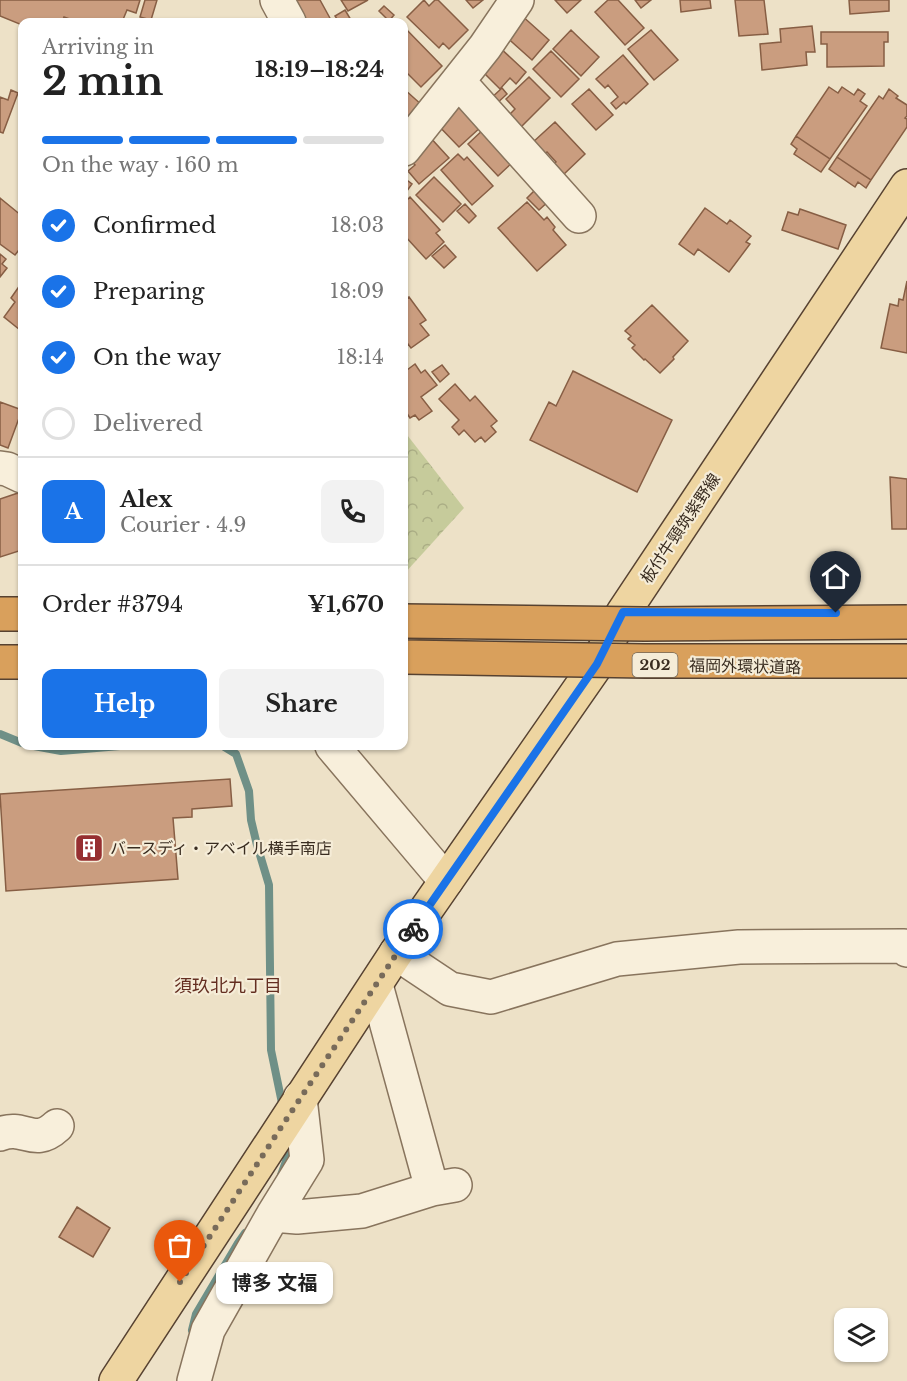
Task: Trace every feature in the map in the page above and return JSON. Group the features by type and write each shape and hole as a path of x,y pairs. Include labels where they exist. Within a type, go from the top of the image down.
{"highway":[{"path":"408,615 623,612 907,613"},
{"path":"0,614 18,615"},
{"path":"408,621 645,624 907,622"},
{"path":"0,622 18,622"},
{"path":"0,655 18,655"},
{"path":"408,657 645,661 907,660"},
{"path":"0,662 18,662"},
{"name":"福岡外環状道路","path":"408,664 597,664 907,669"}],"main road":[{"name":"板付牛頸筑紫野線","path":"116,1381 396,953 597,664 623,612 907,186"}],"street":[{"path":"277,0 288,18"},
{"path":"408,144 485,47 517,0"},
{"path":"458,81 579,216"},
{"path":"0,468 18,474"},
{"path":"335,750 446,881"},
{"path":"396,953 450,989 491,997 617,959 739,947 906,945"},
{"path":"273,1215 297,1217 363,1211 443,1187 376,985"},
{"path":"194,1381 208,1330 307,1160 300,1098"},
{"path":"0,1134 9,1130 40,1137 48,1135 57,1126"}],"green space":[{"path":"408,436 464,508 408,570"}],"building":[{"path":"0,0 140,0 136,13 127,10 124,18 18,18 18,23 0,16"},
{"path":"145,0 157,0 152,18 140,17"},
{"path":"286,0 320,0 330,18 297,18"},
{"path":"341,0 368,0 348,11"},
{"path":"424,0 429,6 438,0 468,30 449,49 443,43 439,48 407,17"},
{"path":"466,0 483,0 473,8"},
{"path":"555,0 581,0 567,13"},
{"path":"608,0 618,0 644,28 625,45 595,12"},
{"path":"635,0 651,0 641,8"},
{"path":"680,0 710,0 711,8 681,12"},
{"path":"735,0 764,0 768,34 739,36"},
{"path":"849,0 889,0 889,11 850,14"},
{"path":"384,6 394,15 392,18 386,18 379,11"},
{"path":"345,10 350,18 336,18 335,16"},
{"path":"520,14 549,40 532,60 503,34"},
{"path":"812,26 815,52 806,52 807,65 762,70 760,44 781,42 780,29"},
{"path":"571,30 599,57 581,76 553,49"},
{"path":"651,30 678,60 654,80 628,49"},
{"path":"408,31 442,66 421,87 408,74"},
{"path":"821,32 888,32 888,42 884,42 884,66 827,67 827,44 821,44"},
{"path":"498,46 526,72 516,84 510,78 500,89 478,67"},
{"path":"551,51 579,79 561,97 533,69"},
{"path":"623,55 648,84 626,104 624,102 616,109 611,103 618,97 608,85 605,88 596,79"},
{"path":"529,77 550,98 521,127 509,115 515,109 506,99"},
{"path":"829,87 838,93 842,87 854,95 858,89 865,94 860,101 867,106 830,159 796,136"},
{"path":"502,88 507,94 494,106 489,100"},
{"path":"589,89 613,115 596,130 572,104"},
{"path":"889,89 898,96 896,98 907,105 905,118 907,127 871,180 837,157 879,96 883,99"},
{"path":"11,90 18,93 3,133 0,132 0,97 8,100"},
{"path":"408,93 423,106 408,124"},
{"path":"458,99 483,125 459,147 434,121"},
{"path":"555,122 585,154 562,176 552,165 556,162 547,152 543,155 532,143"},
{"path":"486,127 516,159 498,176 468,144"},
{"path":"428,135 449,158 419,184 408,171 415,165 408,157 408,153"},
{"path":"796,136 830,159 821,172 794,154 797,149 791,144"},
{"path":"458,154 464,160 467,157 493,186 472,205 441,170"},
{"path":"837,157 871,180 866,188 858,182 855,187 829,169"},
{"path":"434,177 461,204 443,222 416,195"},
{"path":"539,186 551,199 539,210 527,198"},
{"path":"410,197 440,230 436,233 444,242 426,259 408,239 408,199"},
{"path":"0,198 18,213 18,251 15,255 0,244"},
{"path":"527,202 544,220 547,217 555,227 553,230 566,245 537,271 498,228"},
{"path":"465,204 476,216 469,223 457,211"},
{"path":"705,208 727,224 730,220 751,236 746,242 750,244 729,272 698,249 694,255 679,244"},
{"path":"800,209 846,225 838,249 782,230 788,212 798,215"},
{"path":"445,245 456,257 444,268 432,256"},
{"path":"0,254 6,259 2,264 7,268 0,277"},
{"path":"907,281 907,353 881,348 890,304 898,306 899,299 903,300"},
{"path":"18,288 18,328 4,317 15,302 11,298"},
{"path":"408,298 426,320 420,324 429,335 411,348 408,344"},
{"path":"652,305 688,341 660,373 632,348 635,345 628,339 631,336 625,331"},
{"path":"415,364 421,373 425,370 437,385 421,397 432,411 419,420 415,415 410,418 408,415 408,369"},
{"path":"442,365 449,374 440,382 432,372"},
{"path":"573,371 672,420 637,492 530,440 549,402 556,406"},
{"path":"455,384 470,401 475,396 497,421 491,426 496,432 485,442 481,437 475,442 464,430 459,435 452,427 459,420 439,399"},
{"path":"0,402 18,409 18,421 8,448 0,445"},
{"path":"890,477 907,479 907,529 892,529"},
{"path":"18,493 18,551 0,557 0,499"},
{"name":"バースディ・アベイル横手南店","path":"230,779 232,806 192,809 192,817 173,818 178,879 6,891 0,794"},
{"path":"77,1207 110,1228 93,1257 59,1237"}],"waterway":[{"path":"0,734 18,741"},
{"path":"56,750 73,750"},
{"path":"230,750 236,754 249,791 251,820 269,885 271,1050 283,1108"},
{"path":"281,1175 290,1150 289,1143"},
{"path":"192,1330 196,1314 245,1233"}],"way so far":[{"path":"180,1282 413,929"}],"place":[{"name":"バースディ・アベイル横手南店","path":"89,848"},
{"name":"博多 文福","path":"180,1282"}],"district":[{"name":"須玖北九丁目","path":"228,986"}],"route":[{"path":"413,929 597,664 623,612 836,613"}]}
